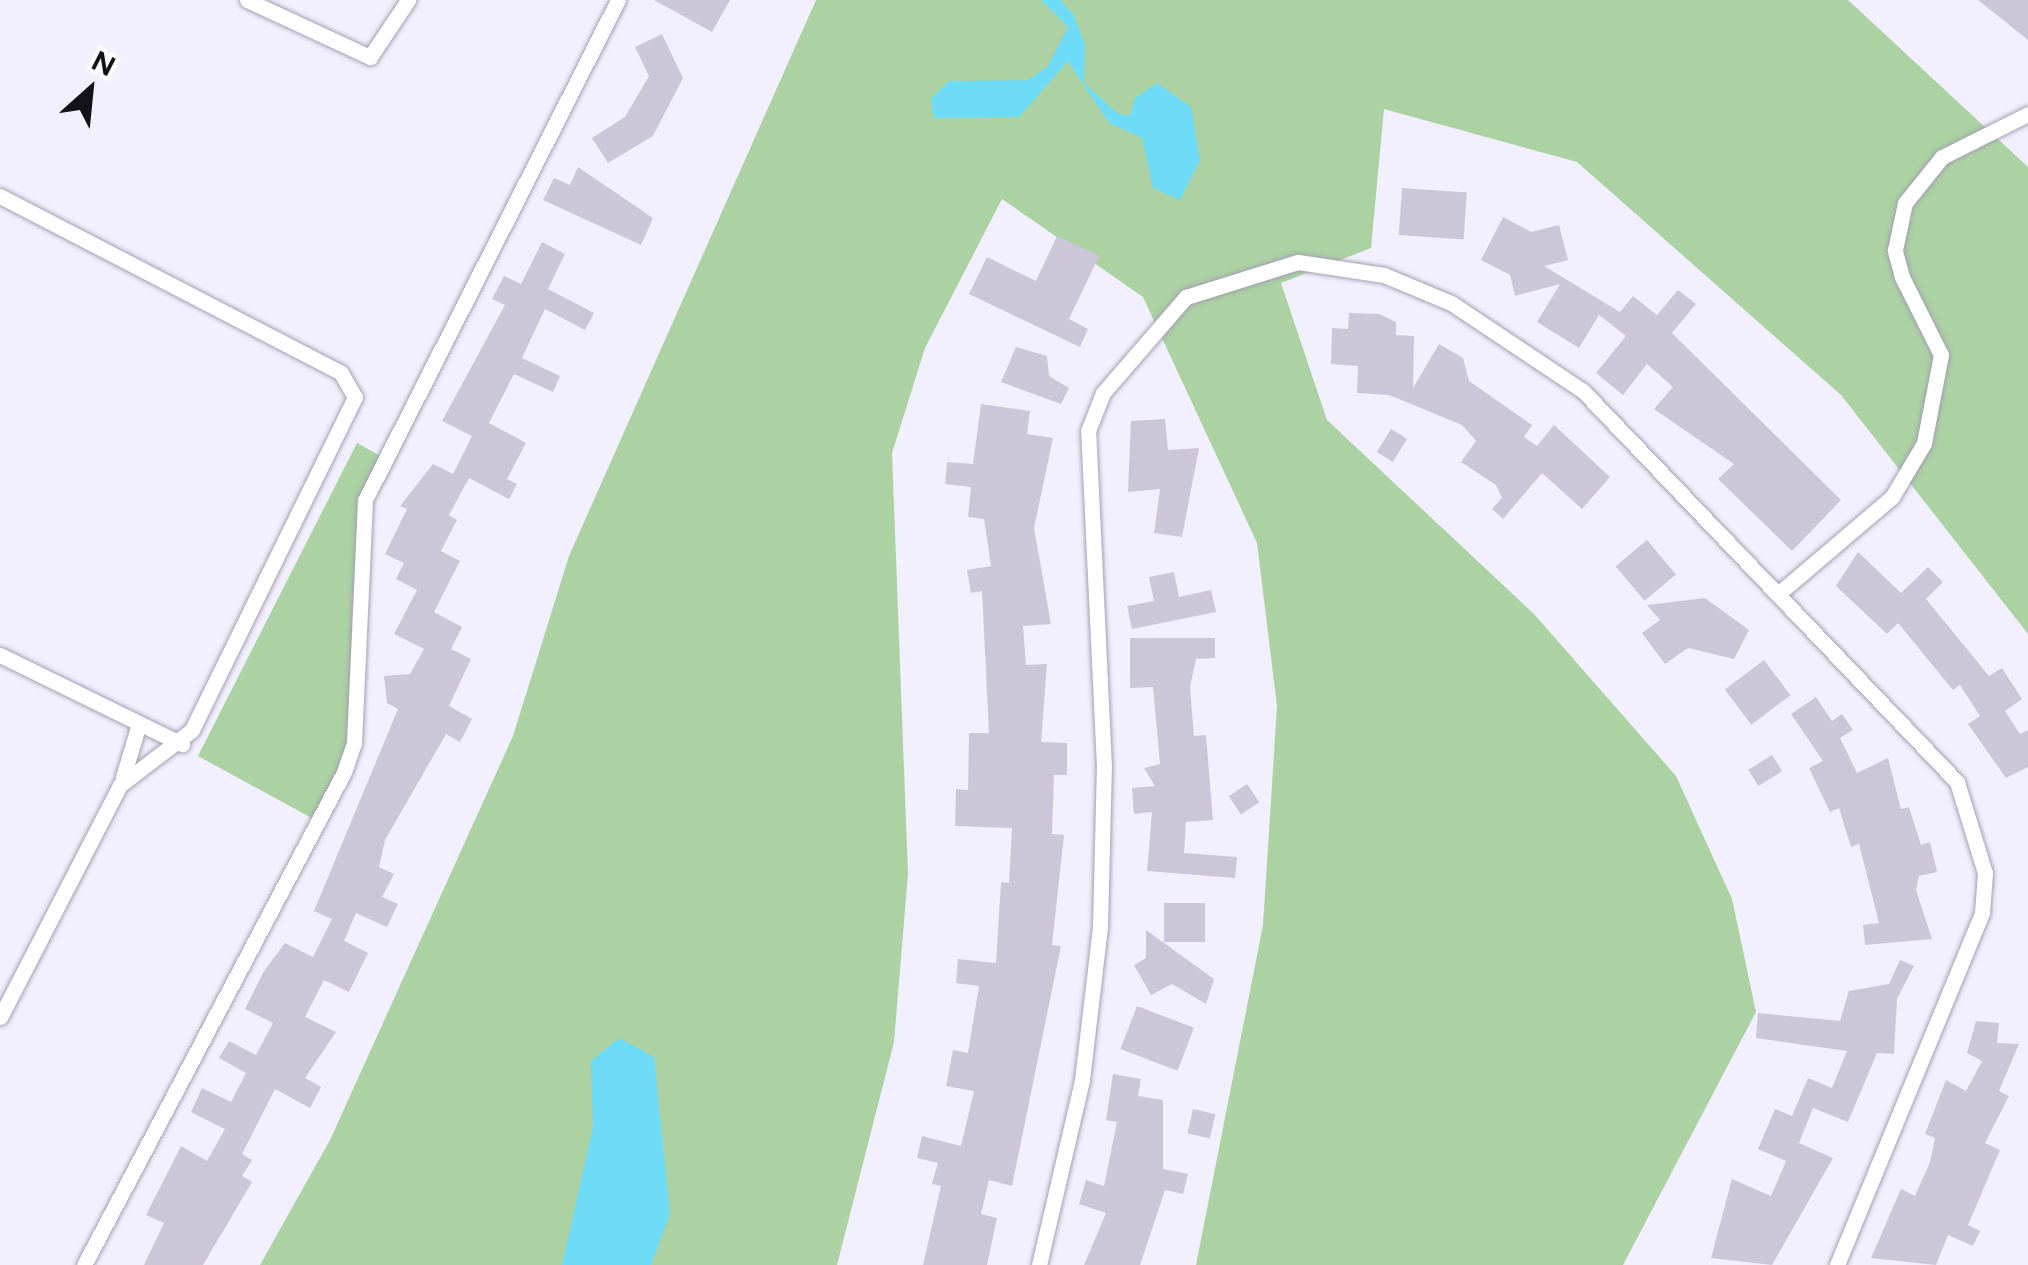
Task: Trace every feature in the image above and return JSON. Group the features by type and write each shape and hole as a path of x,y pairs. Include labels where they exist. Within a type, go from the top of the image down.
{"street":[{"path":"247,0 370,57 408,0"},
{"path":"84,1265 344,772 354,744 365,500 618,0"},
{"path":"1778,594 1892,497 1924,443 1941,355 1902,277 1895,250 1904,203 1942,157 2028,114"},
{"path":"0,196 350,381 351,414 182,744 120,785"},
{"path":"1039,1265 1082,1080 1100,928 1104,767 1088,431 1103,394 1186,296 1298,262 1384,275 1451,303 1583,392 1940,758 1976,824 1985,874 1982,913 1837,1265"},
{"path":"0,655 182,744"},
{"path":"0,1017 120,785 139,724"}],"green space":[{"path":"816,0 1848,0 2028,167 2028,634 1841,395 1577,162 1384,109 1371,248 1281,283 1327,420 1534,614 1676,776 1732,899 1756,1012 1623,1265 1196,1265 1263,925 1277,706 1257,543 1143,297 1002,199 925,348 892,453 908,874 894,1042 837,1265 260,1265 330,1140 513,736 569,556"},
{"path":"357,443 384,458 365,500 354,743 319,822 198,756"}],"water":[{"path":"1041,0 1060,0 1073,14 1085,44 1084,83 1117,113 1130,116 1135,98 1157,83 1191,107 1200,160 1180,200 1153,188 1142,138 1109,123 1068,61 1019,117 934,118 931,99 949,81 1028,80 1048,66 1068,27"},
{"path":"619,1038 654,1057 670,1214 651,1265 562,1265 593,1127 591,1061"}],"building":[{"path":"654,0 730,0 712,32"},
{"path":"1978,0 2028,0 2028,40"},
{"path":"662,34 683,78 653,136 608,163 592,138 625,117 649,76 635,47"},
{"path":"578,167 653,218 641,245 543,200 554,178 570,185"},
{"path":"1402,188 1467,193 1464,239 1399,235"},
{"path":"1503,217 1531,232 1559,225 1568,260 1544,266 1620,312 1633,296 1657,315 1678,290 1696,304 1672,333 1841,500 1792,551 1718,479 1734,464 1654,409 1673,387 1647,364 1623,395 1596,373 1626,336 1599,315 1579,348 1537,322 1560,284 1515,296 1510,275 1481,260"},
{"path":"1057,236 1099,256 1069,319 1088,329 1080,347 969,294 987,257 1036,281"},
{"path":"542,242 565,254 548,289 594,313 585,330 545,309 522,358 560,376 553,392 514,374 489,423 526,443 507,479 517,484 509,499 469,478 449,515 457,520 441,551 460,561 434,612 462,627 451,649 471,659 449,706 472,719 460,742 446,734 385,840 379,867 394,874 382,897 398,904 387,927 356,913 344,941 368,953 349,992 324,980 305,1017 336,1032 305,1078 321,1087 310,1108 275,1089 242,1154 252,1160 242,1176 252,1182 203,1265 144,1265 164,1223 146,1215 181,1146 207,1161 225,1129 191,1112 202,1088 231,1102 246,1073 219,1058 229,1041 256,1055 273,1023 245,1009 264,971 285,943 313,957 332,919 314,911 398,709 387,703 384,676 410,674 424,649 394,634 417,590 396,579 404,563 385,554 407,509 400,506 433,464 453,474 472,436 442,421 505,305 492,299 504,276 521,284"},
{"path":"1349,313 1379,314 1396,322 1396,335 1414,336 1413,388 1439,344 1463,358 1469,381 1532,425 1524,437 1537,446 1554,425 1610,477 1582,509 1542,473 1503,519 1492,509 1502,498 1496,485 1461,462 1476,441 1462,425 1389,395 1357,393 1358,366 1331,364 1332,328 1348,329"},
{"path":"1016,347 1047,356 1049,376 1069,388 1061,404 1001,382"},
{"path":"981,404 1030,411 1027,434 1053,438 1034,528 1051,624 1023,626 1026,665 1047,664 1041,742 1067,743 1067,775 1054,775 1052,834 1064,835 1052,945 1061,946 1012,1186 989,1180 981,1214 997,1218 987,1265 923,1265 941,1186 932,1184 938,1163 917,1158 922,1136 961,1146 974,1091 946,1086 953,1050 968,1053 979,986 956,983 958,959 996,963 1001,882 1009,883 1012,828 955,826 956,789 968,790 969,733 989,733 982,591 971,593 967,570 991,566 984,519 968,517 971,487 945,484 947,462 973,464"},
{"path":"1165,419 1168,450 1199,448 1182,537 1154,533 1160,489 1128,492 1131,421"},
{"path":"1391,429 1407,439 1393,462 1377,452"},
{"path":"1647,540 1676,574 1645,601 1616,566"},
{"path":"1858,552 1901,593 1928,567 1943,582 1926,599 1989,676 2002,668 2022,699 2005,711 2020,734 2028,730 2028,767 2006,778 1968,724 1980,716 1960,685 1953,690 1898,623 1887,634 1836,586"},
{"path":"1174,572 1179,597 1211,590 1216,612 1132,629 1127,606 1154,601 1149,577"},
{"path":"1705,598 1749,630 1734,659 1688,648 1665,664 1642,633 1660,620 1647,605"},
{"path":"1130,638 1215,638 1215,658 1196,659 1190,687 1194,736 1206,735 1213,820 1186,822 1184,853 1237,857 1235,878 1147,871 1152,812 1134,814 1132,788 1155,786 1144,768 1160,764 1153,687 1130,688"},
{"path":"1764,660 1790,695 1751,725 1725,689"},
{"path":"1816,697 1832,721 1842,714 1853,730 1840,738 1857,773 1888,758 1901,809 1909,807 1921,845 1930,842 1937,872 1919,876 1916,890 1932,939 1865,945 1863,925 1879,923 1859,844 1851,847 1839,808 1830,812 1809,768 1823,761 1791,714"},
{"path":"1772,755 1782,771 1758,786 1748,770"},
{"path":"1247,784 1259,802 1241,815 1229,796"},
{"path":"1164,903 1205,903 1205,942 1164,942"},
{"path":"1146,930 1214,979 1206,1004 1172,984 1151,995 1134,965 1146,958"},
{"path":"1900,960 1914,966 1897,999 1894,1054 1877,1053 1848,1122 1813,1108 1799,1143 1833,1158 1772,1265 1711,1258 1732,1179 1771,1196 1786,1161 1758,1149 1775,1109 1792,1116 1808,1078 1832,1088 1847,1051 1756,1038 1758,1013 1840,1021 1849,991 1889,984"},
{"path":"1137,1006 1194,1028 1177,1071 1121,1049"},
{"path":"1976,1021 1999,1023 1997,1043 2019,1044 1999,1091 2009,1096 1985,1143 2000,1150 1968,1225 1980,1231 1973,1246 1948,1235 1936,1265 1871,1258 1901,1189 1915,1196 1930,1162 1935,1138 1925,1134 1946,1080 1966,1091 1982,1061 1967,1053"},
{"path":"1113,1074 1141,1079 1138,1096 1163,1100 1163,1169 1188,1174 1183,1194 1165,1190 1140,1265 1084,1265 1106,1213 1079,1204 1086,1180 1104,1186 1117,1122 1106,1120"},
{"path":"1193,1109 1215,1114 1210,1139 1187,1133"}]}
